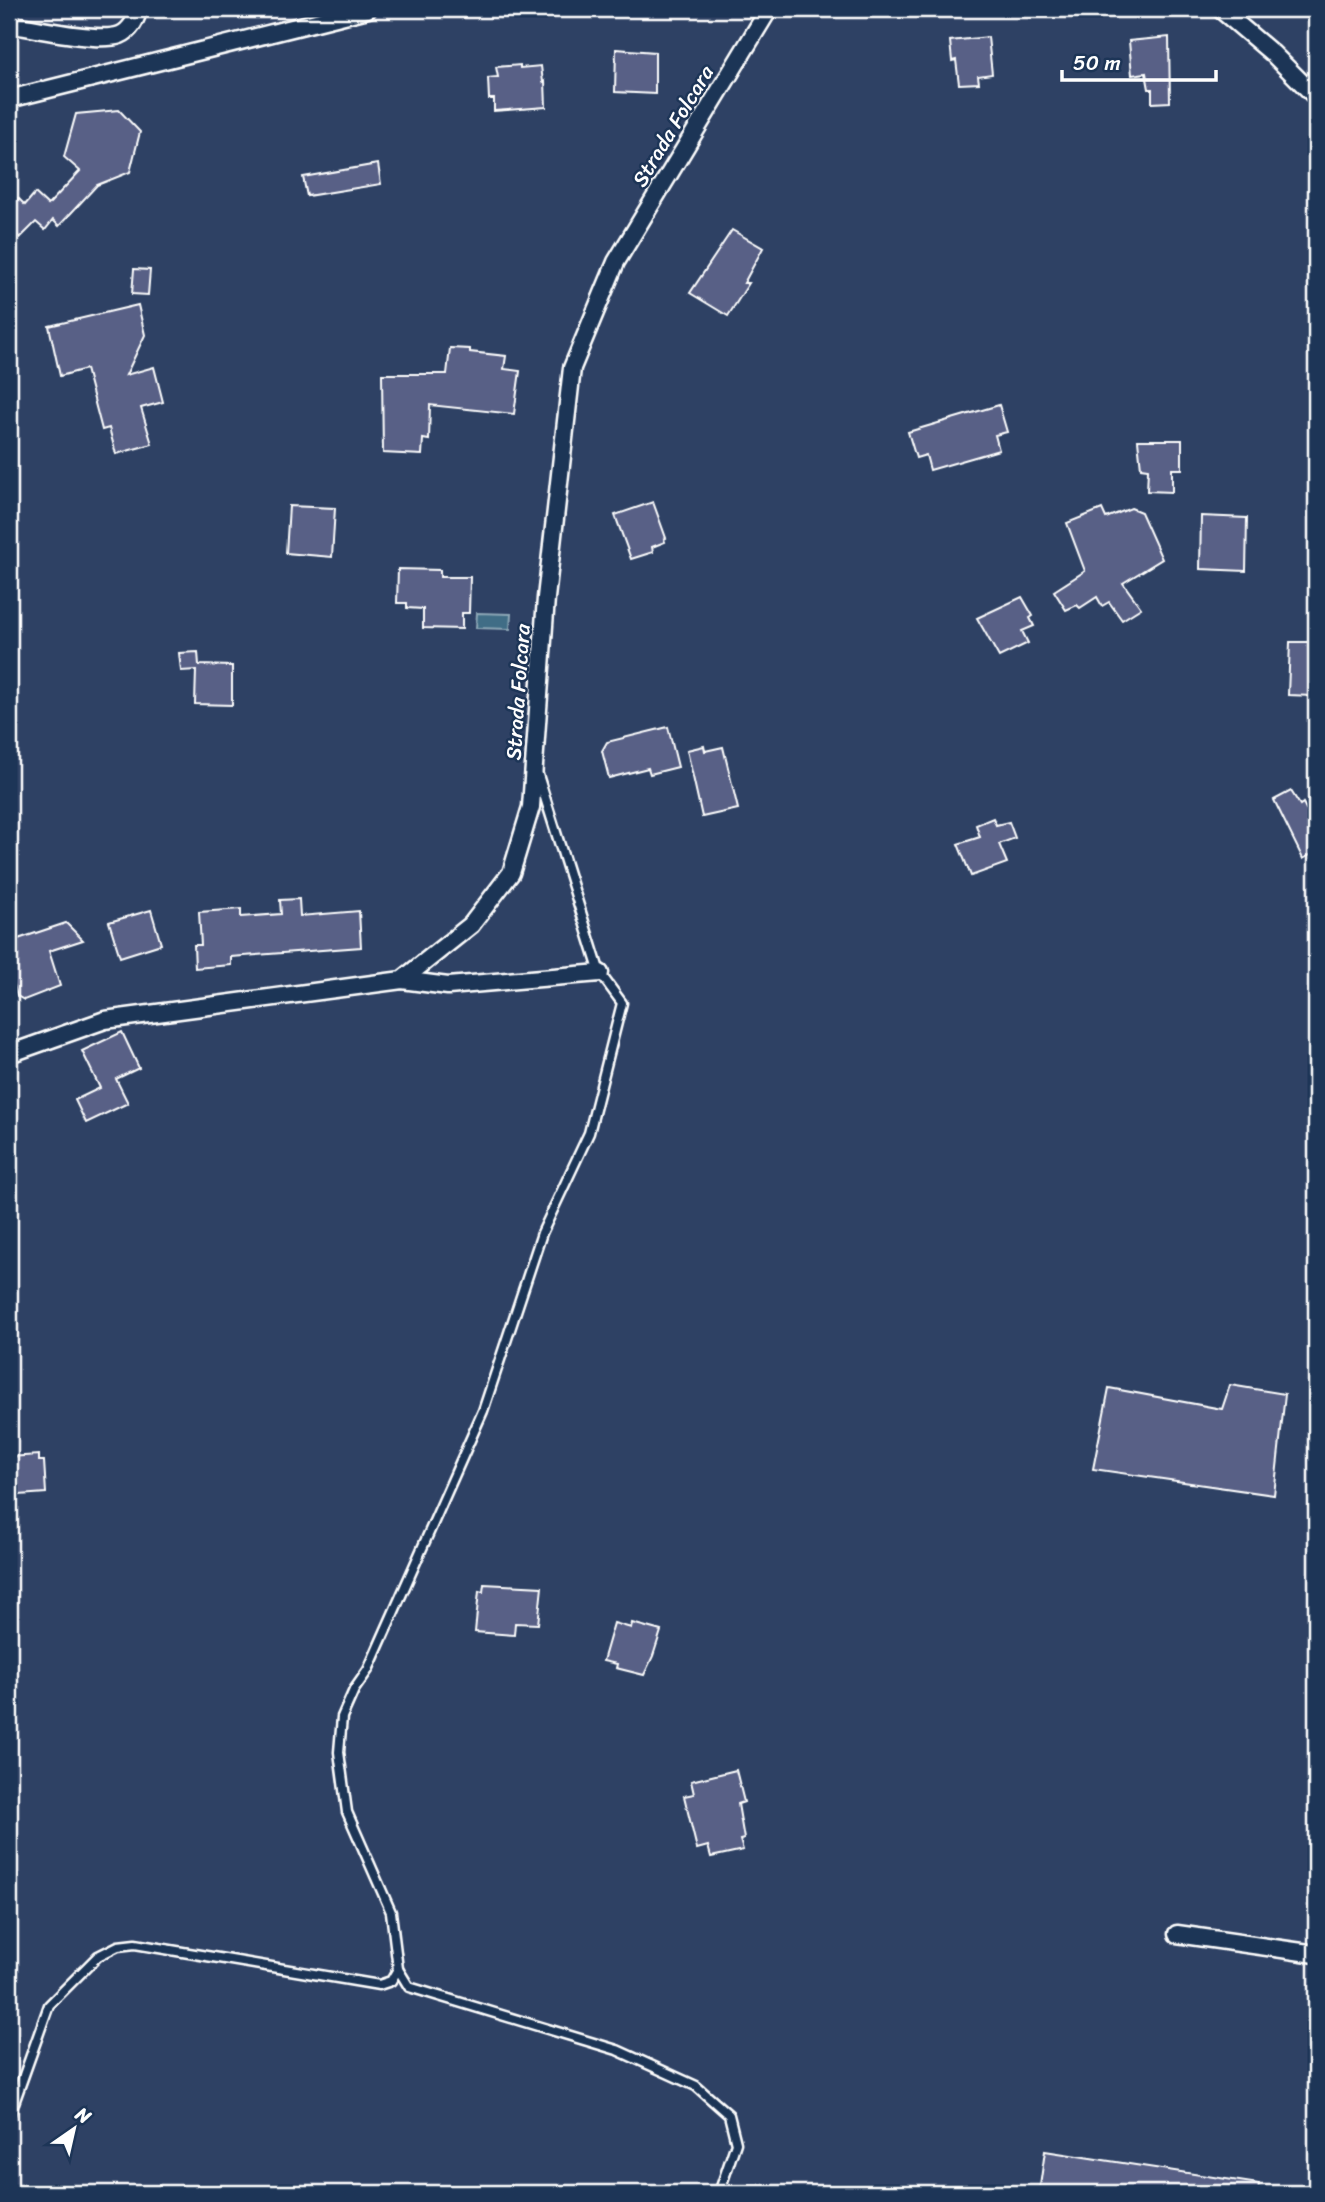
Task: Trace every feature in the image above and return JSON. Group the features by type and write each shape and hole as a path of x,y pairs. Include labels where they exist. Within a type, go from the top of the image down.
{"street":[{"path":"9,24 99,38 119,35 131,27 138,9"},
{"path":"9,99 368,9"},
{"name":"Strada Folcara","path":"402,980 471,925 511,873 531,807 546,598 572,368 617,262 769,9"},
{"path":"1220,9 1272,53 1316,97"},
{"path":"9,1054 105,1020 402,980 448,986 600,973"},
{"path":"1177,1934 1316,1954"}],"lane":[{"path":"534,762 600,973 622,1003 589,1133 542,1233 483,1411 368,1670 354,1690 342,1717 339,1752 347,1812 391,1912 398,1969 409,1987 617,2050 696,2086 729,2115 736,2143 719,2193"},
{"path":"9,2117 49,2005 98,1956 118,1946 135,1944 379,1985 391,1981 398,1969"}],"water":[{"path":"477,613 511,614 510,629 476,628"}],"building":[{"path":"988,37 992,74 978,76 979,83 959,84 956,60 952,61 950,41"},
{"path":"1169,37 1170,102 1152,103 1152,89 1149,89 1146,73 1132,75 1129,41"},
{"path":"616,49 655,52 655,94 615,92"},
{"path":"520,65 520,68 541,66 543,82 545,81 546,107 494,111 494,99 489,99 488,78 498,77 496,67"},
{"path":"119,110 140,132 130,172 97,185 59,226 53,220 45,230 36,222 20,238 9,227 9,208 18,198 25,205 35,193 48,205 80,171 64,157 76,114"},
{"path":"378,164 381,184 307,196 303,177"},
{"path":"732,230 763,248 744,283 749,283 728,316 690,293"},
{"path":"134,269 150,270 148,295 132,294"},
{"path":"138,305 145,335 126,375 154,367 163,402 141,408 152,444 116,454 109,428 102,430 86,369 60,376 49,326"},
{"path":"450,348 506,356 504,369 520,371 514,414 430,405 429,440 423,439 422,455 383,453 382,374 447,374"},
{"path":"999,405 1007,432 995,435 999,450 930,470 926,455 916,458 908,432"},
{"path":"1138,440 1182,440 1182,469 1172,469 1172,492 1147,491 1148,469 1141,468"},
{"path":"653,502 666,538 665,542 652,547 653,552 631,559 615,515"},
{"path":"289,506 335,508 332,557 286,553"},
{"path":"1131,508 1141,512 1162,559 1123,583 1141,608 1122,620 1109,602 1102,606 1097,597 1080,608 1077,605 1066,610 1054,591 1085,571 1067,523 1102,509 1106,518"},
{"path":"1201,516 1247,518 1246,571 1200,569"},
{"path":"398,569 440,570 440,577 470,577 469,613 462,613 462,629 423,628 423,609 407,608 407,603 397,603"},
{"path":"1022,597 1033,616 1030,618 1034,626 1022,631 1028,643 999,657 977,618"},
{"path":"1290,642 1316,642 1316,685 1313,685 1313,696 1288,695"},
{"path":"198,652 199,665 232,666 232,705 195,704 196,670 181,671 179,653"},
{"path":"668,727 678,767 650,774 648,768 609,778 602,751 607,742"},
{"path":"704,746 705,751 723,747 738,809 702,817 687,750"},
{"path":"1291,791 1300,805 1303,803 1316,828 1316,852 1303,859 1274,800"},
{"path":"993,818 996,825 1009,822 1015,838 999,844 1007,863 971,876 958,844 980,837 976,825"},
{"path":"299,899 300,916 359,911 361,947 231,957 231,965 195,968 194,945 201,945 199,912 241,909 241,917 281,914 280,900"},
{"path":"151,910 161,944 120,957 109,922"},
{"path":"66,923 83,940 49,951 60,986 24,1000 17,996 9,966 9,958 16,956 12,941"},
{"path":"122,1032 139,1068 116,1079 128,1103 86,1123 75,1100 100,1088 82,1051"},
{"path":"1230,1385 1285,1394 1274,1495 1093,1469 1109,1388 1222,1409"},
{"path":"39,1455 39,1461 44,1461 46,1493 19,1495 18,1490 9,1490 9,1457"},
{"path":"484,1584 542,1587 538,1624 515,1623 514,1635 475,1632 479,1591 483,1592"},
{"path":"614,1623 631,1628 632,1623 661,1631 644,1675 616,1668 617,1664 603,1661"},
{"path":"736,1770 744,1802 738,1804 744,1839 740,1840 743,1850 711,1857 708,1846 697,1849 684,1796 694,1794 691,1781"},
{"path":"1045,2151 1259,2184 1258,2193 1039,2193"}]}
